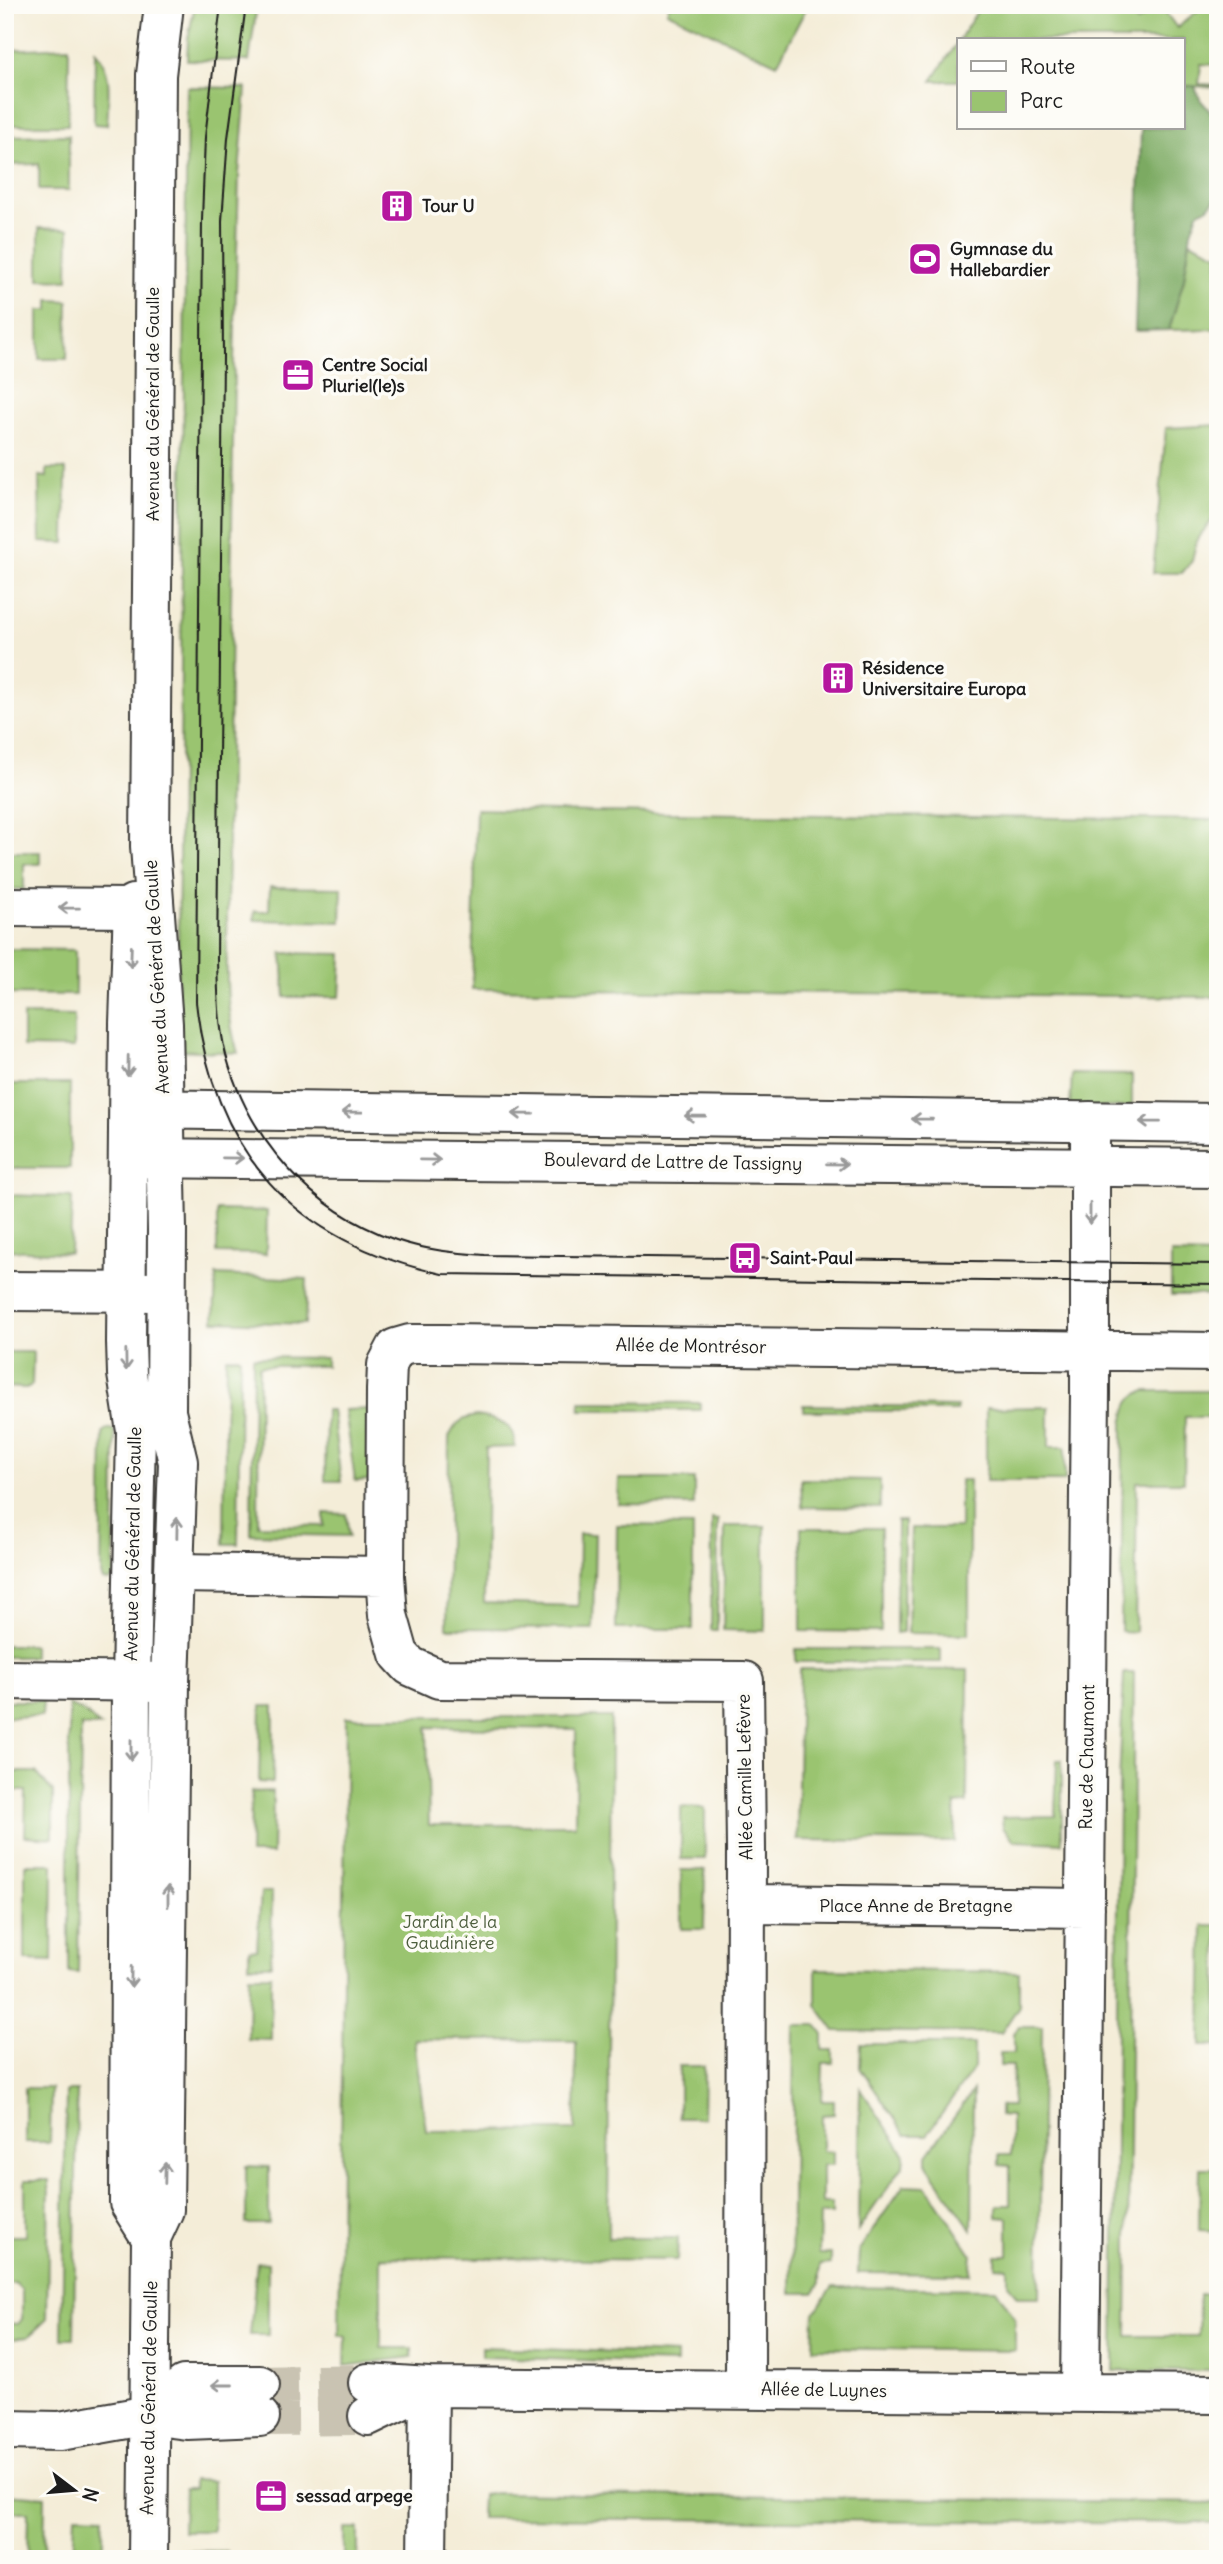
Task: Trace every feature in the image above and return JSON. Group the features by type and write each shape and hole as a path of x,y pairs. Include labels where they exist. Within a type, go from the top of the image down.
{"street":[{"name":"Avenue du Général de Gaulle","path":"146,1109 163,1024 150,846 156,75 164,5"},
{"name":"Avenue du Général de Gaulle","path":"150,846 132,908 146,1109 146,1158 127,1292 127,1374 136,1431 131,1681 129,2203 151,2238"},
{"path":"5,907 132,908"},
{"path":"146,1109 1218,1123"},
{"name":"Rue de Chaumont","path":"1080,2393 1091,1350 1090,1121"},
{"name":"Avenue du Général de Gaulle","path":"146,1158 167,1292 166,1412 178,1462 170,1682 164,2210 151,2238 148,2559"},
{"name":"Boulevard de Lattre de Tassigny","path":"146,1158 1218,1168"},
{"path":"5,1291 167,1292"},
{"name":"Allée de Montrésor","path":"385,1576 387,1365 396,1348 410,1344 1218,1352"},
{"path":"175,1573 385,1576"},
{"name":"Allée Camille Lefèvre","path":"385,1576 388,1615 399,1654 410,1667 439,1679 744,1681 745,2389"},
{"path":"5,1680 170,1682"},
{"name":"Place Anne de Bretagne","path":"746,1904 1085,1908"},
{"path":"428,2559 429,2387"},
{"name":"Allée de Luynes","path":"368,2400 429,2387 1218,2394"},
{"path":"5,2431 60,2431 149,2414 187,2420 260,2401"}],"green space":[{"path":"195,5 257,5 249,61 187,60 188,38"},
{"path":"669,5 808,5 777,64 667,12"},
{"path":"981,5 1124,5 1137,22 1160,5 1177,28 1204,5 1218,5 1218,65 1201,64 1199,84 1218,87 1184,86 1184,38 960,38"},
{"path":"957,43 957,81 932,81"},
{"path":"69,47 68,125 5,125 5,50"},
{"path":"95,51 107,76 107,125 94,124"},
{"path":"1184,86 1195,86 1202,102 1218,121 1218,196 1198,213 1191,232 1184,279 1169,330 1135,331 1141,130 1184,130"},
{"path":"187,87 246,88 239,174 234,364 227,920 228,1004 238,1053 177,1050"},
{"path":"69,135 69,190 39,190 39,164 5,165 5,136"},
{"path":"39,228 69,229 68,280 39,279"},
{"path":"1190,241 1218,254 1218,329 1169,330 1184,279"},
{"path":"49,300 68,301 67,359 39,359 39,310 49,310"},
{"path":"1218,425 1218,513 1197,539 1192,561 1182,573 1153,573 1166,428"},
{"path":"47,469 66,469 65,543 40,542 39,476 47,477"},
{"path":"476,809 1218,820 1218,997 472,989"},
{"path":"5,852 40,852 40,864 24,864 24,889 5,889"},
{"path":"270,887 342,888 341,922 254,920 255,911 269,911"},
{"path":"5,949 75,950 75,995 5,994"},
{"path":"282,953 342,954 340,997 285,997"},
{"path":"23,1015 74,1016 74,1048 23,1047"},
{"path":"1072,1074 1132,1075 1132,1107 1070,1107"},
{"path":"5,1084 70,1084 70,1168 5,1168"},
{"path":"5,1195 72,1197 70,1253 5,1250"},
{"path":"217,1210 267,1211 266,1254 217,1253"},
{"path":"1171,1254 1218,1255 1218,1295 1171,1295"},
{"path":"216,1275 307,1279 305,1324 214,1321"},
{"path":"5,1352 33,1352 32,1385 26,1388 5,1387"},
{"path":"226,1357 240,1357 238,1544 224,1544"},
{"path":"253,1357 326,1358 326,1366 259,1366 258,1525 324,1526 324,1513 346,1514 349,1536 251,1534"},
{"path":"1146,1391 1218,1391 1218,1417 1185,1417 1184,1482 1137,1482 1135,1632 1121,1631 1123,1424 1132,1399"},
{"path":"580,1402 700,1403 700,1410 580,1410"},
{"path":"803,1405 957,1407 956,1411 803,1411"},
{"path":"1049,1407 1049,1447 1065,1447 1065,1481 986,1481 986,1408"},
{"path":"370,1409 369,1480 355,1481 345,1410"},
{"path":"326,1410 332,1410 341,1481 325,1481"},
{"path":"477,1416 498,1421 509,1428 515,1447 486,1448 484,1603 578,1606 579,1534 595,1534 593,1629 447,1628 449,1437 460,1422"},
{"path":"109,1429 114,1430 115,1439 114,1577 109,1581 103,1580 101,1575 103,1434"},
{"path":"619,1479 694,1479 694,1505 618,1504"},
{"path":"801,1479 880,1480 880,1508 802,1507"},
{"path":"960,1480 969,1480 969,1634 908,1633 911,1528 960,1528"},
{"path":"712,1519 718,1520 717,1630 711,1630"},
{"path":"897,1521 904,1521 903,1632 896,1633"},
{"path":"617,1525 693,1526 693,1629 616,1629"},
{"path":"725,1526 765,1526 765,1631 723,1630"},
{"path":"801,1528 881,1528 881,1632 801,1631"},
{"path":"5,1645 33,1645 33,1657 5,1657"},
{"path":"796,1649 941,1649 941,1662 796,1662"},
{"path":"800,1669 968,1670 967,1803 955,1804 955,1842 797,1840"},
{"path":"1124,1673 1134,1673 1127,2336 1198,2336 1199,2294 1218,2295 1217,2371 1114,2371 1119,1784"},
{"path":"5,1701 43,1701 42,1716 5,1717"},
{"path":"69,1705 82,1711 100,1726 81,1726 78,1973 69,1972"},
{"path":"261,1706 274,1706 273,1783 259,1782"},
{"name":"Jardin de la Gaudinière","path":"346,1717 611,1717 608,2238 678,2238 677,2260 381,2257 381,2348 412,2348 412,2357 345,2366 346,2337 339,2335","holes":["427,1727 576,1729 575,1825 429,1825","414,2039 576,2041 575,2130 426,2131"]},
{"path":"1057,1760 1062,1760 1062,1843 1015,1841 1003,1828 1002,1817 1055,1816"},
{"path":"5,1772 36,1772 53,1792 53,1838 25,1836 26,1791 5,1791"},
{"path":"273,1791 272,1854 250,1854 251,1792"},
{"path":"681,1807 705,1808 705,1859 681,1859"},
{"path":"25,1864 53,1864 52,1961 25,1960"},
{"path":"681,1870 705,1870 704,1929 681,1929"},
{"path":"261,1892 272,1892 271,1965 249,1965 249,1950 257,1949"},
{"path":"1203,1925 1218,1925 1217,2055 1217,2045 1201,2045"},
{"path":"816,1969 1019,1972 1019,2006 1001,2033 835,2031 816,2005"},
{"path":"249,1975 271,1975 271,2040 248,2039"},
{"path":"794,2025 816,2025 823,2034 823,2050 833,2050 833,2063 823,2063 822,2101 834,2101 834,2114 822,2115 822,2151 833,2152 833,2165 822,2165 822,2203 832,2203 832,2214 820,2214 819,2254 831,2254 831,2264 820,2265 820,2283 813,2293 791,2293"},
{"path":"1020,2026 1042,2026 1039,2297 1017,2297 1008,2284 1008,2268 996,2267 996,2255 1008,2255 1008,2218 997,2217 997,2205 1010,2205 1010,2166 999,2165 999,2155 1011,2155 1011,2116 1000,2115 1000,2106 1012,2106 1013,2066 1000,2066 1000,2053 1014,2053 1014,2033"},
{"path":"861,2044 974,2044 974,2068 927,2135 906,2135 860,2068"},
{"path":"679,2066 704,2066 703,2118 679,2118"},
{"path":"25,2088 51,2088 50,2142 25,2142"},
{"path":"860,2088 905,2155 904,2165 858,2230"},
{"path":"66,2091 77,2091 74,2339 62,2339"},
{"path":"973,2091 972,2230 927,2165 927,2155"},
{"path":"246,2166 269,2167 269,2224 246,2224"},
{"path":"1200,2168 1218,2168 1218,2231 1199,2230"},
{"path":"25,2180 49,2180 47,2319 28,2337 5,2340 5,2323 18,2324 22,2319 22,2290 15,2283 5,2284 5,2236 25,2236"},
{"path":"904,2185 926,2186 972,2255 970,2274 858,2273 859,2250"},
{"path":"257,2262 268,2263 268,2335 250,2335"},
{"path":"833,2287 996,2289 1015,2318 1015,2351 813,2348 814,2313"},
{"path":"482,2347 676,2354 676,2363 482,2357"},
{"path":"193,2480 213,2481 213,2531 183,2531 184,2489 193,2489"},
{"path":"5,2494 45,2497 44,2559 27,2559 28,2512 5,2512"},
{"path":"482,2494 1218,2503 1218,2523 481,2518"},
{"path":"75,2515 104,2516 102,2559 73,2559"},
{"path":"344,2528 358,2528 358,2559 344,2559"},
{"path":"183,2551 227,2551 227,2559 183,2559"}],"tunnel":[{"path":"260,2385 368,2383"},
{"path":"260,2417 368,2416"}],"tram line":[{"path":"221,5 205,137 202,220 196,1002 205,1056 221,1104 242,1146 270,1183 303,1214 343,1239 389,1259 442,1274 1218,1284"},
{"path":"246,5 228,138 222,221 217,960 220,1020 226,1055 250,1116 268,1143 311,1191 337,1211 396,1240 451,1252 485,1255 1218,1264"}],"place":[{"name":"Tour U","path":"397,206"},
{"name":"Gymnase du Hallebardier","path":"925,259"},
{"name":"Centre Social Pluriel(le)s","path":"298,375"},
{"name":"Résidence Universitaire Europa","path":"838,678"},
{"name":"Saint-Paul","path":"745,1258"},
{"name":"sessad arpege","path":"271,2496"}]}
